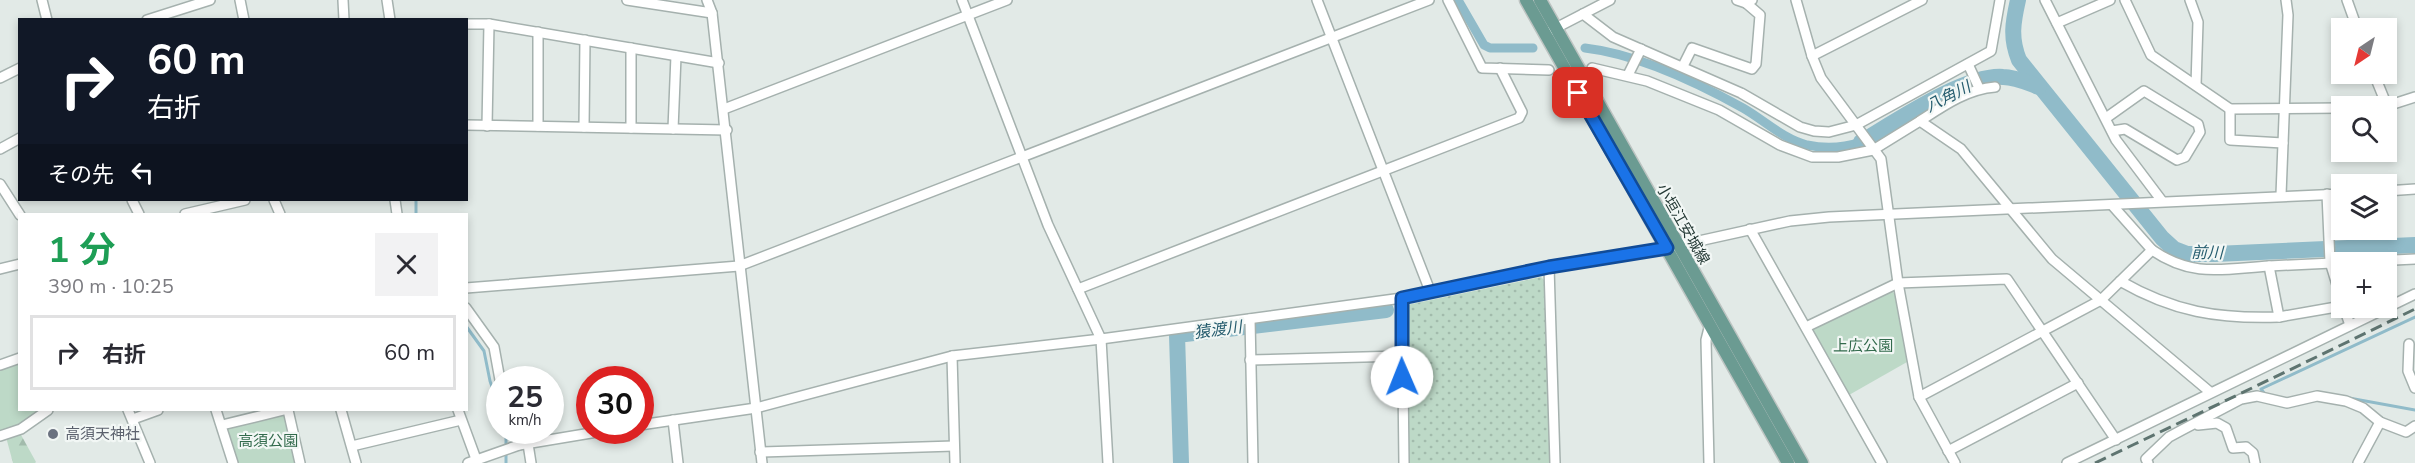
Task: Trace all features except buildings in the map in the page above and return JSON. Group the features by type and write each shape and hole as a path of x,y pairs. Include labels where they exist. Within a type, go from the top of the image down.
{"main road":[{"name":"小垣江安城線","path":"1526,0 1549,31 1672,247 1802,463"},
{"name":"小垣江安城線","path":"1540,0 1549,31"},
{"name":"小垣江安城線","path":"1672,247 1710,324 1788,463"}],"street":[{"path":"42,0 47,18"},
{"path":"151,18 177,5 210,0"},
{"path":"240,0 244,18"},
{"path":"343,0 344,18"},
{"path":"387,0 390,18"},
{"path":"627,0 712,13"},
{"path":"707,0 712,13 727,130 739,266 762,463"},
{"path":"962,0 1048,225 1101,339 1108,463"},
{"path":"724,109 1007,0"},
{"path":"1317,0 1430,291"},
{"path":"468,288 739,266 1429,0"},
{"path":"1448,0 1482,68 1549,70"},
{"path":"1549,31 1610,0"},
{"path":"1796,0 1812,56 1821,78 1881,159 1898,283 1919,397 1955,463"},
{"path":"1812,56 1922,0"},
{"path":"1583,14 1613,38 1640,51 1683,66 1741,93 1800,127 1829,132 1857,127 1991,51 2000,0"},
{"path":"2045,0 2112,131 2162,201"},
{"path":"2057,24 2110,0"},
{"path":"2125,0 2151,54 2230,109 2331,108"},
{"path":"2190,0 2198,22 2196,85"},
{"path":"2281,195 2288,15 2286,0"},
{"path":"2347,0 2353,18"},
{"path":"1683,66 1692,48 1752,69 1756,64 1760,15 1745,1"},
{"path":"468,24 489,24 719,63"},
{"path":"488,126 489,24"},
{"path":"538,32 538,126"},
{"path":"584,127 585,40"},
{"path":"631,48 631,128"},
{"path":"1630,72 1640,51"},
{"path":"673,129 676,56"},
{"path":"1968,64 1979,88"},
{"path":"1078,289 1385,172 1519,118 1522,112 1500,68"},
{"path":"1592,68 1617,76 1630,72 1719,110 1780,145 1812,157 1839,157 1873,149 1979,88 1995,87"},
{"path":"0,78 18,69"},
{"path":"2106,118 2144,91 2198,124 2200,132 2185,157 2177,160 2125,129 2112,131"},
{"path":"2397,103 2415,97"},
{"path":"2230,109 2230,140 2283,142"},
{"path":"1920,121 1960,149 2052,259 2210,392"},
{"path":"468,125 727,130"},
{"path":"0,149 18,139"},
{"path":"0,184 19,213"},
{"path":"2397,190 2415,189"},
{"path":"2326,194 2327,236 2331,265"},
{"path":"654,423 756,408 952,356 1250,324 1402,298 1549,267 1672,247 1750,229 1829,217 2331,194"},
{"path":"9,197 18,195"},
{"path":"189,213 241,201"},
{"path":"2112,205 2152,250 2169,261 2197,270 2415,259"},
{"path":"1750,229 1882,463"},
{"path":"1919,397 2101,300 2152,250"},
{"path":"0,269 18,264"},
{"path":"2269,266 2279,317"},
{"path":"1549,267 1555,463"},
{"path":"1806,327 1898,283 2007,279 2116,440"},
{"path":"2120,281 2170,306 2196,313 2246,318 2279,317 2331,309"},
{"path":"2067,463 2415,294"},
{"path":"1402,298 1404,463"},
{"path":"468,311 494,347 497,366"},
{"path":"2347,318 2350,325"},
{"path":"1250,324 1253,463"},
{"path":"1709,463 1706,340 1710,324"},
{"path":"2409,344 2408,371 2415,388"},
{"path":"952,356 955,463"},
{"path":"1250,360 1401,356"},
{"path":"0,365 18,359"},
{"path":"1948,451 2078,383"},
{"path":"2148,463 2146,459 2169,438 2241,399 2257,396 2287,403 2317,396 2346,401 2363,408 2380,422 2406,432 2415,426"},
{"path":"0,436 21,429 47,411"},
{"path":"129,411 150,463"},
{"path":"133,419 155,411"},
{"path":"216,411 233,463"},
{"path":"222,425 282,411"},
{"path":"286,411 300,463"},
{"path":"342,411 356,463"},
{"path":"458,411 472,461 496,458 523,445 576,436"},
{"path":"352,446 462,420"},
{"path":"673,420 678,463"},
{"path":"2358,463 2380,422"},
{"path":"2193,426 2217,423 2226,428 2233,448 2246,447 2253,453 2255,463"},
{"path":"523,445 531,463"},
{"path":"760,452 954,446"}],"green space":[{"path":"1541,277 1544,280 1550,463 1408,463 1405,309 1407,305"},
{"name":"上広公園","path":"1891,291 1896,294 1907,362 1849,395 1813,332 1814,328"},
{"path":"18,361 18,411 42,411 19,426 0,432 0,368"},
{"name":"高須公園","path":"282,414 286,417 296,463 238,463 227,431 229,427"},
{"path":"20,433 35,463 13,463 6,437"}],"waterway":[{"path":"1458,0 1484,45 1490,48 1533,48"},
{"name":"前川","path":"2018,0 2013,30 2019,60 2162,238 2174,249 2187,254 2215,254 2415,245"},
{"path":"1585,48 1625,56 1667,71 1743,108 1798,142 1828,147 1841,147 1861,142"},
{"name":"八角川","path":"1861,142 1931,101 1970,83 1987,78 2008,77 2039,87"},
{"path":"416,201 416,213"},
{"name":"猿渡川","path":"1181,463 1177,335 1386,310"},
{"path":"2264,393 2261,389 2415,317"},
{"path":"468,329 484,351 487,366"},
{"path":"2349,398 2415,410"},
{"path":"506,444 506,463"}],"railway":[{"path":"2095,463 2415,309"}],"place":[{"name":"高須天神社","path":"53,434"}],"route":[{"path":"1402,377 1402,298 1549,267 1667,248 1578,93"}]}
